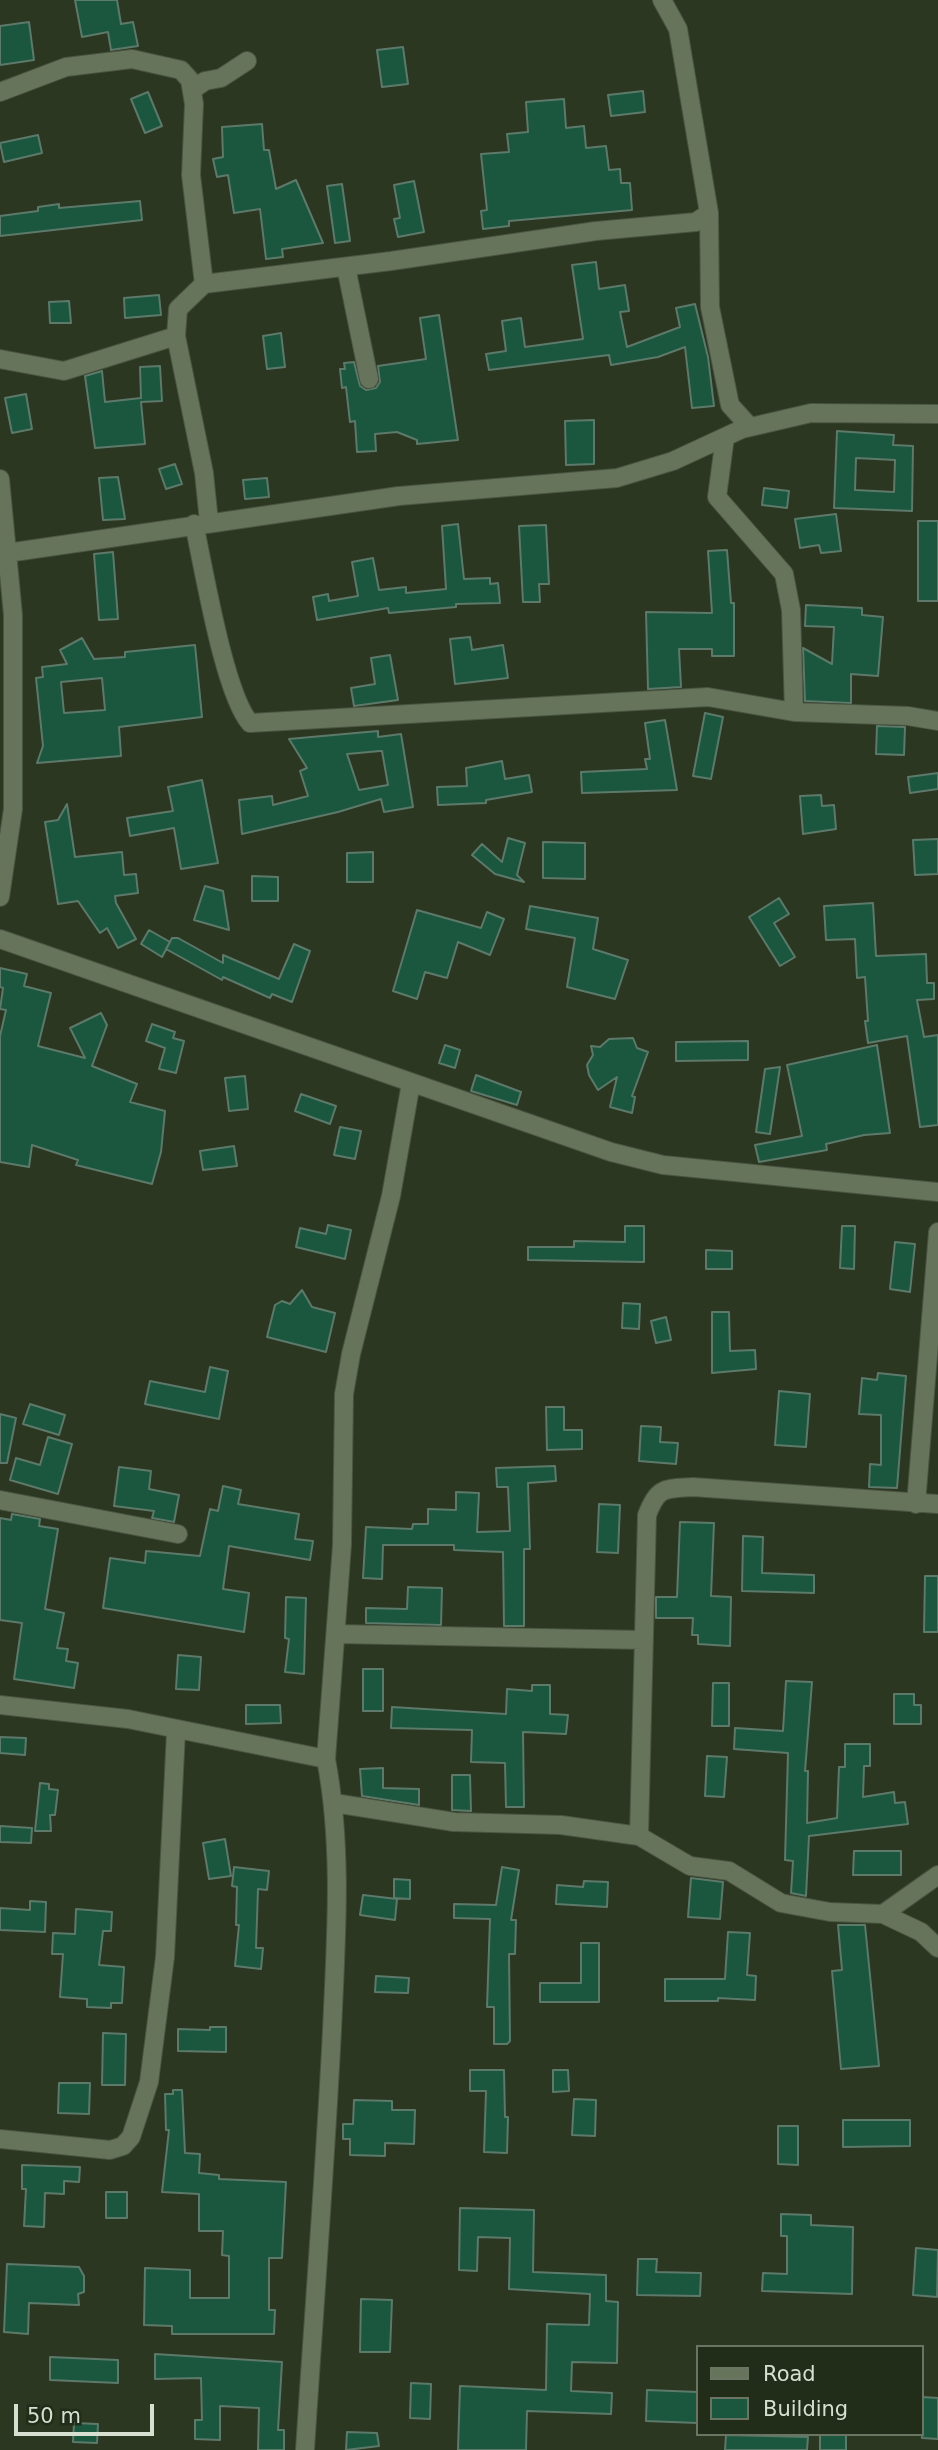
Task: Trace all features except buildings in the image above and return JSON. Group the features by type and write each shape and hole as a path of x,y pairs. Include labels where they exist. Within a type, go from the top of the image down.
{"street":[{"path":"662,0 678,29 709,213 710,307 730,405 750,428"},
{"path":"0,92 66,67 132,59 181,70 190,80 192,90 191,175 204,284"},
{"path":"192,90 205,81 221,78 247,61"},
{"path":"709,213 696,222 596,231 346,267 204,284 178,309 176,336 204,473 201,523 223,653 241,713 250,723 708,697 794,712 908,716 938,721"},
{"path":"346,267 369,379"},
{"path":"0,359 64,371 176,336"},
{"path":"7,553 399,496 617,478 673,461 750,428 811,413 938,414"},
{"path":"724,437 717,498 784,574 791,610 794,712"},
{"path":"0,479 13,615 13,809 0,897"},
{"path":"0,939 611,1152 663,1165 938,1192"},
{"path":"305,2450 334,1969 338,1856 334,1803 326,1759 342,1545 344,1394 351,1354 391,1196 411,1083"},
{"path":"916,1504 938,1233"},
{"path":"639,1836 647,1515 654,1497 664,1489 693,1487 938,1504"},
{"path":"0,1500 178,1534"},
{"path":"336,1634 644,1640"},
{"path":"0,1705 128,1719 176,1731 326,1759"},
{"path":"0,2139 110,2150 123,2146 131,2137 149,2081 165,1957 176,1731"},
{"path":"334,1803 454,1822 561,1825 639,1836 690,1866 729,1871 781,1903 830,1912 883,1914 921,1932 938,1948"},
{"path":"883,1914 938,1875"}]}
